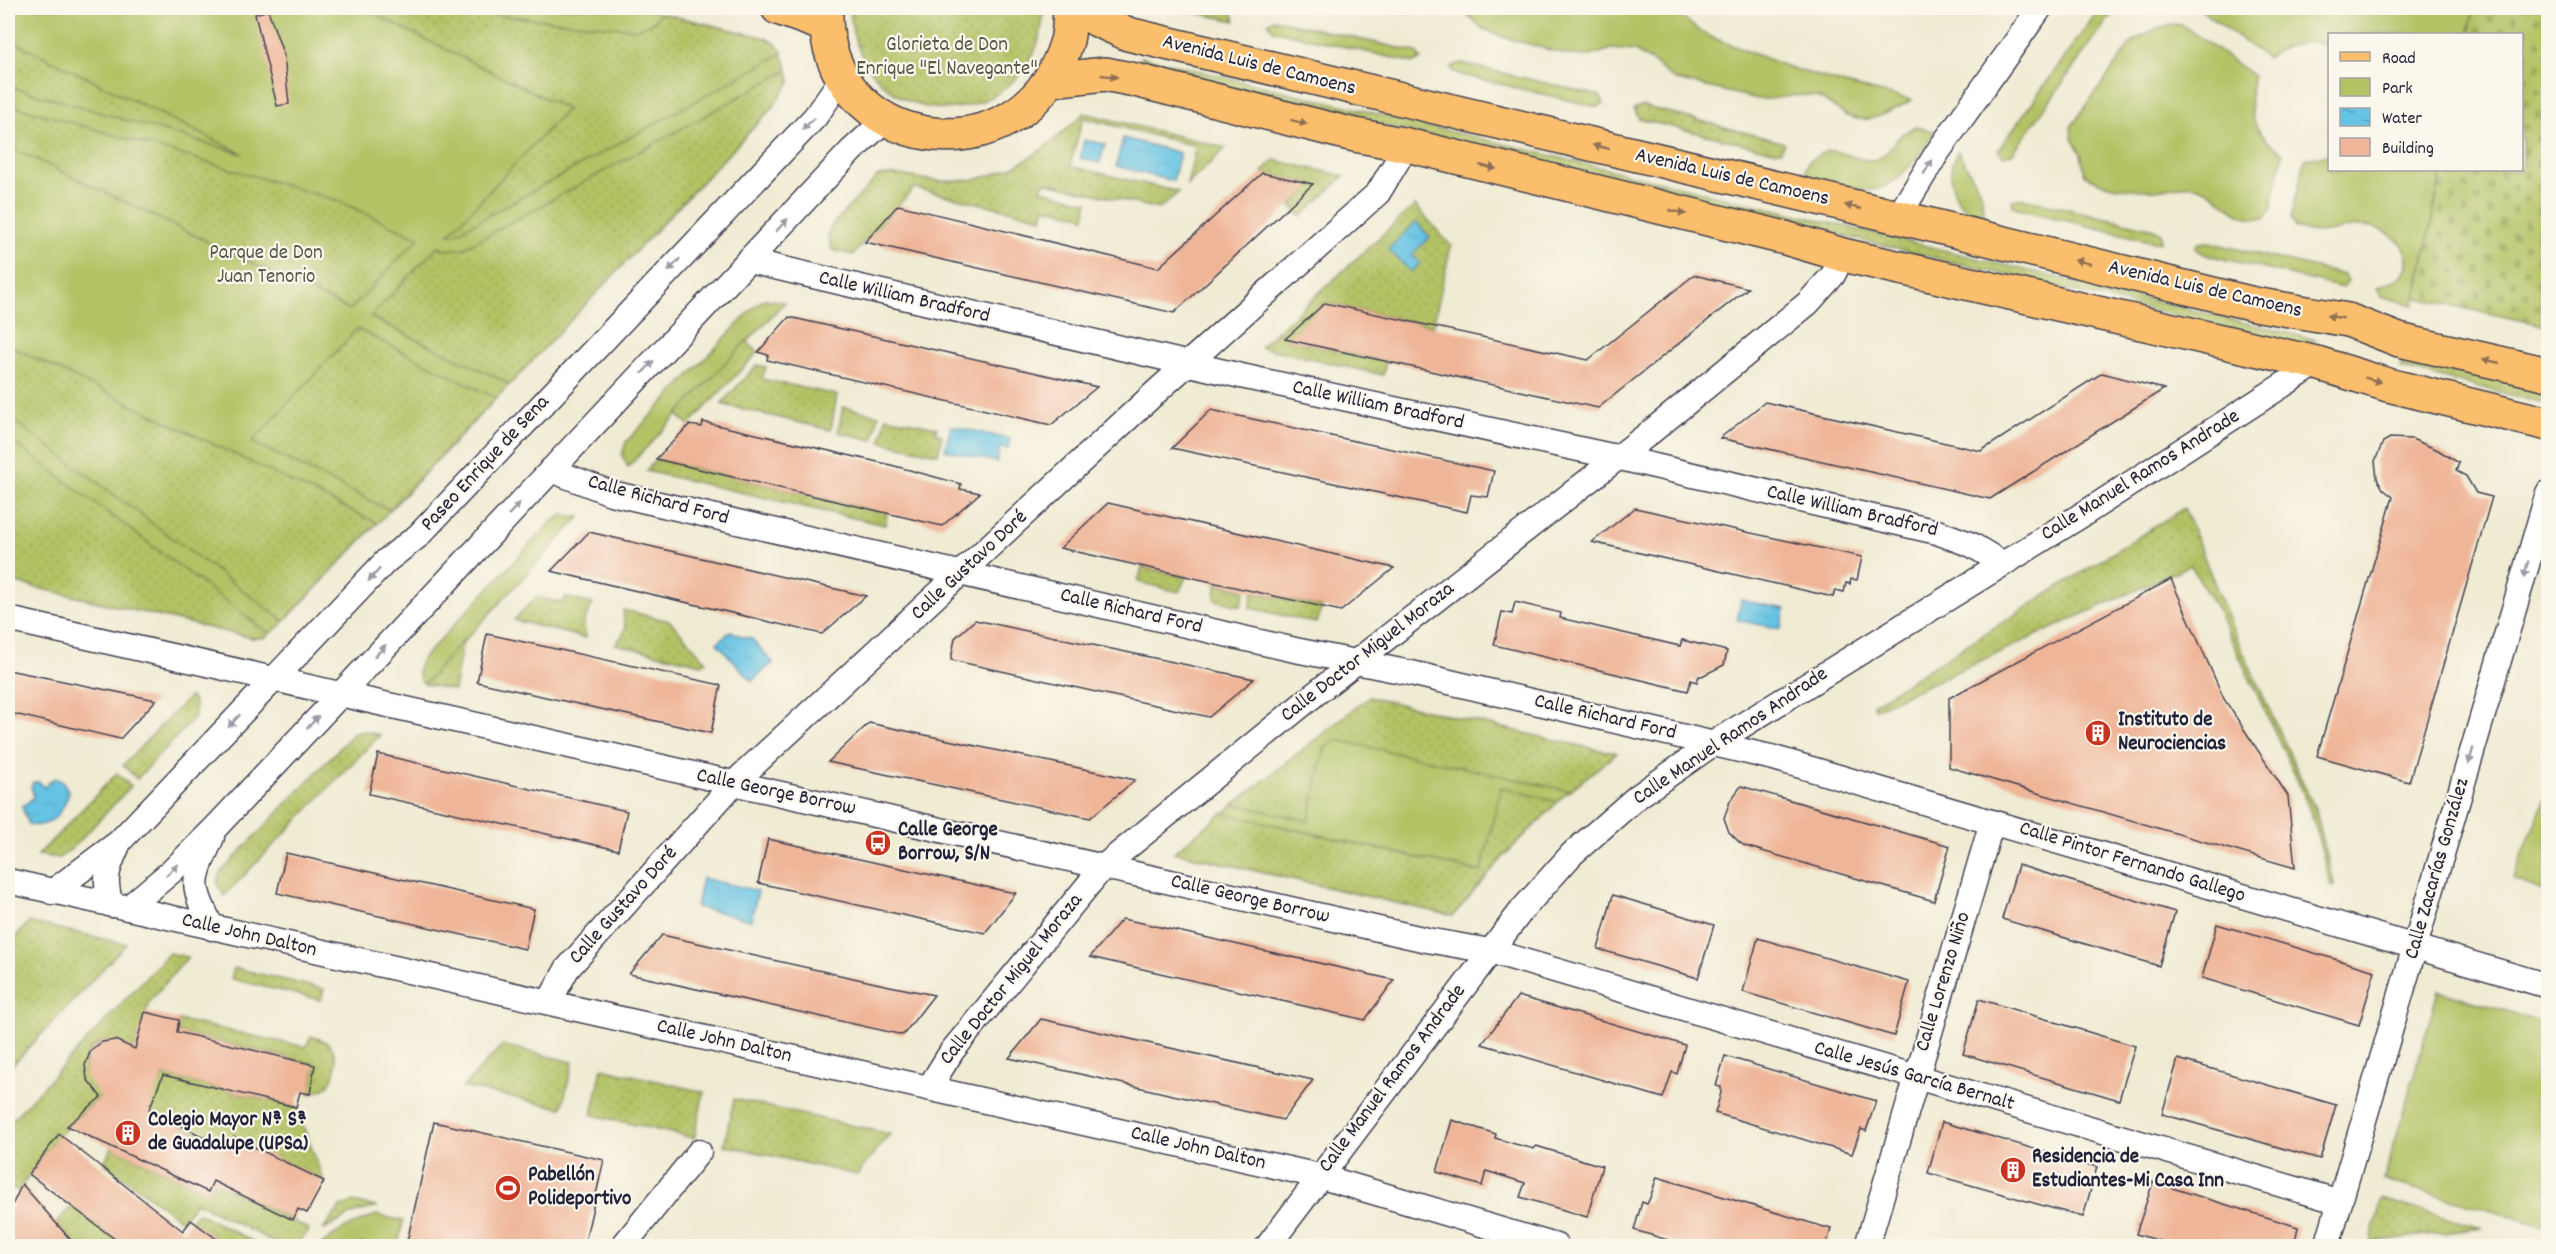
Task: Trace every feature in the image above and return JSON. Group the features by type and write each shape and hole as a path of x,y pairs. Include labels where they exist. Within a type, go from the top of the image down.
{"main road":[{"path":"778,8 826,16 831,52 843,77 862,101 886,119 921,133 958,136 995,127 1027,108 1051,80 1067,42 1070,8"},
{"name":"Avenida Luis de Camoens","path":"1079,8 1097,20 1128,34 2254,304 2348,320 2390,337 2548,374"},
{"path":"1051,80 1105,74 1350,134 1407,145 1785,238 1843,255 2317,363 2388,385 2548,424"},
{"name":"Avenida Luis de Camoens","path":"2317,363 2335,348 2390,337"}],"street":[{"path":"1898,217 1937,153 2040,8"},
{"name":"Paseo Enrique de Sena","path":"52,892 119,842 386,561 418,536 815,117 843,77"},
{"path":"119,907 158,884 216,826 851,151 886,119"},
{"name":"Calle Gustavo Doré","path":"549,1002 567,969 734,783 1190,362 1378,193 1407,145"},
{"name":"Calle Doctor Miguel Moraza","path":"929,1088 952,1051 1103,867 1357,662 1652,431 1818,293 1833,275 1843,255"},
{"name":"Calle William Bradford","path":"748,261 1190,362 1241,376 1616,457 1947,534 1972,545 2002,563"},
{"name":"Calle Manuel Ramos Andrade","path":"1268,1246 1522,910 1572,854 1637,797 1714,743 2085,513 2317,363"},
{"name":"Calle Richard Ford","path":"551,470 611,493 1295,650 1714,743"},
{"name":"Calle Zacarías González","path":"2327,1246 2548,493"},
{"name":"Calle George Borrow","path":"8,619 1103,867 1416,937 1490,951"},
{"name":"Calle Pintor Fernando Gallego","path":"1714,743 1774,758 2548,986"},
{"name":"Calle Lorenzo Niño","path":"1867,1246 1992,822"},
{"path":"212,928 196,893 195,885 196,876 216,826"},
{"name":"Paseo Enrique de Sena","path":"119,842 105,874 105,887 119,907"},
{"name":"Calle John Dalton","path":"8,881 1319,1176 1479,1235 1556,1246"},
{"name":"Calle Jesús García Bernalt","path":"1490,951 2340,1202"},
{"path":"623,1246 699,1152"}],"green space":[{"name":"Parque de Don Juan Tenorio","path":"8,8 639,8 766,38 780,51 790,82 772,108 280,626 263,638 253,638 8,581"},
{"path":"362,8 422,8 637,29 650,23 660,13 766,38 775,43 783,53 455,234 449,234 567,109"},
{"name":"Glorieta de Don Enrique \"El Navegante\"","path":"851,8 1043,8 1037,43 1022,72 999,93 971,105 940,108 910,102 883,85 859,51 852,27"},
{"path":"1173,8 1231,8 1235,21"},
{"path":"1368,8 1425,8 1396,12"},
{"path":"1461,8 1668,8 1708,36 1788,67 1912,100 1887,113 1870,119 1862,119 1844,114 1825,101 1812,96 1758,99 1673,79 1635,51 1612,49 1590,56 1569,55 1499,36 1480,27"},
{"path":"2100,8 2116,8 2012,154 2003,156 1998,150"},
{"path":"2198,8 2474,8 2469,33 2328,33 2328,46 2312,42 2297,43 2267,58"},
{"path":"2474,8 2548,8 2548,326 2416,298 2442,171 2523,171 2523,33 2469,33"},
{"path":"1274,19 1416,52 1421,59 1414,63 1273,30 1268,23"},
{"path":"2172,24 2182,25 2254,76 2251,89 2251,111 2254,121 2265,138 2283,153 2271,210 2265,218 2254,218 2238,213 2197,186 2155,190 2132,189 2107,185 2085,175 2081,154 2072,139 2071,127 2132,42 2155,29"},
{"path":"8,39 243,154 8,86"},
{"path":"1142,57 2317,340 2302,346 1139,67"},
{"path":"1460,63 1600,96 1604,104 1597,107 1454,73 1451,67"},
{"path":"788,70 790,82 772,108 510,384 370,317 438,246 448,250 464,248"},
{"path":"8,104 336,200 419,238 350,310 8,146"},
{"path":"1643,106 1784,143 1781,151 1773,151 1639,119 1634,109"},
{"path":"1084,113 1226,148 1187,185 1196,146 1083,118 1070,166 1179,192 1159,209 1044,182 1041,190 1088,202 1085,217 1045,207 1042,218 914,188 853,255 832,250 828,234 832,225 878,176 908,176 938,181 981,178 1019,164 1036,154"},
{"path":"1917,127 1936,132 1901,176 1882,187 1866,190 1803,177 1809,161 1822,153 1827,151 1866,160 1877,159 1883,156 1903,134"},
{"path":"1958,151 1981,192 1984,219 1966,210 1956,197 1951,174"},
{"path":"2328,154 2328,171 2442,171 2414,305 2381,296 2377,288 2402,275 2407,265 2406,252 2391,235 2363,226 2323,233 2305,231 2295,227 2291,218 2305,159"},
{"path":"1274,160 1344,176 1301,217 1291,205 1313,184 1262,173"},
{"path":"2022,198 2154,229 2161,233 2161,241 2154,242 2013,206 2012,200"},
{"path":"1415,205 1451,246 1433,326 1325,303 1286,339 1386,361 1383,375 1260,347"},
{"path":"2209,242 2344,275 2348,282 2343,288 2204,254 2195,248 2198,243"},
{"path":"765,299 785,302 628,467 622,455 626,442 757,304"},
{"path":"357,329 496,398 389,510 252,442"},
{"path":"746,341 758,352 689,425 677,415"},
{"path":"8,345 377,523 284,621 8,416"},
{"path":"2404,357 2548,392 2548,404 2401,368"},
{"path":"757,365 766,367 762,379 837,395 831,430 721,404"},
{"path":"843,407 879,415 873,440 838,432"},
{"path":"886,417 937,427 936,433 942,435 938,454 881,442"},
{"path":"8,438 270,634 263,638 253,638 8,581"},
{"path":"656,459 887,513 885,525 646,471"},
{"path":"2184,508 2237,639 2316,811 2335,887 2331,886 2314,822 2301,788 2218,611 2191,565 1875,709 1873,704"},
{"path":"563,515 580,517 424,684 418,672 422,659 552,521"},
{"path":"1142,567 1186,577 1179,592 1138,582"},
{"path":"1216,584 1245,590 1241,606 1215,600"},
{"path":"1253,592 1322,607 1317,623 1250,608"},
{"path":"536,597 563,603 565,597 593,604 584,621 585,638 514,620"},
{"path":"623,610 670,621 706,661 702,664 615,644 625,628"},
{"path":"463,640 454,690 424,684"},
{"path":"190,696 195,704 195,717 137,779 123,765"},
{"path":"1369,697 1617,753 1564,795 1505,855 1453,916 1174,852"},
{"path":"1369,697 1617,753 1569,791 1337,740 1325,748 1309,821 1234,804"},
{"path":"363,731 380,735 224,896 217,883 220,873 354,733"},
{"path":"117,773 131,786 73,848 59,858 38,855"},
{"path":"1501,787 1558,802 1505,855 1453,916 1174,852 1223,813 1481,872"},
{"path":"2548,790 2548,893 2513,879"},
{"path":"29,922 126,944 8,1070 8,945"},
{"path":"169,953 188,957 149,1002 135,1051 120,1043 107,1042 96,1045 89,1052 85,1062 86,1073 92,1084 104,1094 57,1138 19,1190 8,1189 8,1124"},
{"path":"234,968 324,989 321,1000 231,979"},
{"path":"2438,991 2548,1023 2548,1224 2540,1225 2384,1180"},
{"path":"179,1020 306,1047 311,1036 329,1044 335,1054 336,1067 332,1080 324,1089 310,1094 315,1064 177,1032"},
{"path":"502,1045 573,1062 562,1108 463,1087"},
{"path":"602,1068 704,1092 694,1138 592,1115"},
{"path":"163,1075 296,1107 324,1181 234,1138 228,1149 134,1103 144,1081 160,1082"},
{"path":"734,1099 890,1134 857,1175 724,1145"},
{"path":"112,1147 208,1192 213,1181 309,1229 296,1246 281,1246 196,1202 182,1221 104,1163"},
{"path":"2382,1199 2482,1228 2370,1242"},
{"path":"352,1202 377,1207 354,1213 323,1230 340,1207"},
{"path":"72,1206 124,1246 76,1246 56,1223"},
{"path":"198,1213 262,1246 226,1246 191,1220"},
{"path":"377,1215 403,1221 398,1246 361,1243 360,1246 320,1246 339,1231"}],"water":[{"path":"1123,138 1180,153 1173,181 1116,166"},
{"path":"1084,140 1105,144 1100,163 1080,158"},
{"path":"1416,222 1430,237 1412,254 1420,263 1411,272 1388,249"},
{"path":"951,426 1010,439 1008,449 1000,447 997,462 945,450"},
{"path":"1741,600 1785,609 1781,629 1737,620"},
{"path":"731,631 742,637 751,638 773,663 752,681 717,643"},
{"path":"55,778 63,782 69,792 60,812 50,822 37,826 29,825 22,807 34,797 31,787 33,782 39,782 45,788 48,782"},
{"path":"702,878 758,891 751,920 696,907"}],"building":[{"path":"268,10 284,56 289,104 277,106 255,14"},
{"path":"1262,173 1313,184 1174,313 865,242 898,205 1158,268"},
{"path":"1694,275 1748,288 1598,408 1285,339 1325,303 1588,360"},
{"path":"789,317 1097,387 1051,425 767,360 768,355 758,352"},
{"path":"2102,373 2164,389 1990,499 1720,438 1765,402 1981,451"},
{"path":"1211,410 1494,471 1488,497 1471,495 1467,512 1172,448"},
{"path":"703,422 891,465 961,484 960,489 980,493 942,526 656,459 689,425 702,427"},
{"path":"2390,438 2412,439 2438,450 2459,463 2456,471 2466,476 2476,493 2492,497 2409,782 2317,756 2393,497 2383,489 2377,478 2375,461 2383,442"},
{"path":"1108,503 1394,568 1341,611 1060,548"},
{"path":"1635,508 1862,557 1857,580 1851,579 1850,584 1846,583 1844,592 1835,590 1833,597 1592,542"},
{"path":"589,532 866,596 822,634 551,571"},
{"name":"Instituto de Neurociencias","path":"2171,579 2224,699 2288,796 2295,868 1949,767 1949,698"},
{"path":"1515,602 1561,613 1560,618 1615,631 1680,646 1682,640 1727,651 1724,665 1699,676 1697,682 1691,680 1688,691 1494,645 1502,612 1512,614"},
{"path":"975,620 1254,679 1209,717 951,660 955,638"},
{"path":"487,634 721,685 711,733 477,682"},
{"path":"8,670 156,700 120,739 10,713 11,710 8,710"},
{"path":"869,723 1135,780 1090,818 828,762"},
{"path":"378,754 627,811 618,850 369,794"},
{"path":"1741,786 1950,846 1934,901 1745,846 1729,832 1724,818 1730,801"},
{"path":"768,839 1016,893 985,933 939,923 758,883"},
{"path":"286,853 534,909 525,949 277,893"},
{"path":"2018,865 2175,912 2159,966 2002,919"},
{"path":"1613,895 1714,925 1698,978 1598,949"},
{"path":"1122,919 1394,980 1365,1020 1090,957"},
{"path":"2217,924 2375,971 2359,1025 2202,978"},
{"path":"662,935 934,995 903,1035 629,974"},
{"path":"1758,938 1909,982 1894,1036 1743,992"},
{"path":"1518,996 1685,1045 1677,1074 1672,1072 1663,1098 1482,1044"},
{"path":"1979,999 2135,1046 2119,1100 1963,1054"},
{"name":"Colegio Mayor Nª Sª de Guadalupe (UPSa)","path":"145,1012 179,1020 177,1032 315,1065 310,1094 300,1092 296,1107 163,1075 149,1110 228,1149 234,1137 324,1181 307,1213 298,1209 293,1220 213,1181 208,1192 67,1126 101,1097 87,1079 85,1065 91,1050 102,1042 115,1040 135,1049"},
{"path":"1041,1019 1313,1080 1283,1120 1009,1058"},
{"path":"1725,1056 1876,1101 1866,1131 1861,1129 1852,1154 1715,1113 1721,1093 1721,1087 1716,1086"},
{"path":"2178,1059 2336,1105 2320,1159 2162,1114"},
{"path":"1452,1120 1496,1134 1495,1138 1534,1149 1536,1146 1602,1166 1587,1217 1520,1197 1525,1183 1486,1171 1482,1186 1437,1172"},
{"name":"Pabellón Polideportivo","path":"434,1122 604,1160 584,1246 406,1246"},
{"name":"Residencia de Estudiantes-Mi Casa Inn","path":"1942,1122 2097,1167 2083,1217 1928,1173"},
{"path":"59,1134 183,1231 191,1220 226,1246 124,1246 29,1174"},
{"path":"1657,1177 1831,1229 1826,1246 1688,1246 1634,1230 1642,1202 1647,1204"},
{"name":"Residencia de Estudiantes-Mi Casa Inn","path":"2153,1182 2298,1227 2294,1246 2176,1246 2136,1234"},
{"path":"22,1184 76,1246 8,1246 8,1214"}],"place":[{"name":"Instituto de Neurociencias","path":"2098,733"},
{"name":"Calle George Borrow, S/N","path":"878,843"},
{"name":"Colegio Mayor Nª Sª de Guadalupe (UPSa)","path":"128,1133"},
{"name":"Residencia de Estudiantes-Mi Casa Inn","path":"2013,1170"},
{"name":"Pabellón Polideportivo","path":"508,1188"}]}
